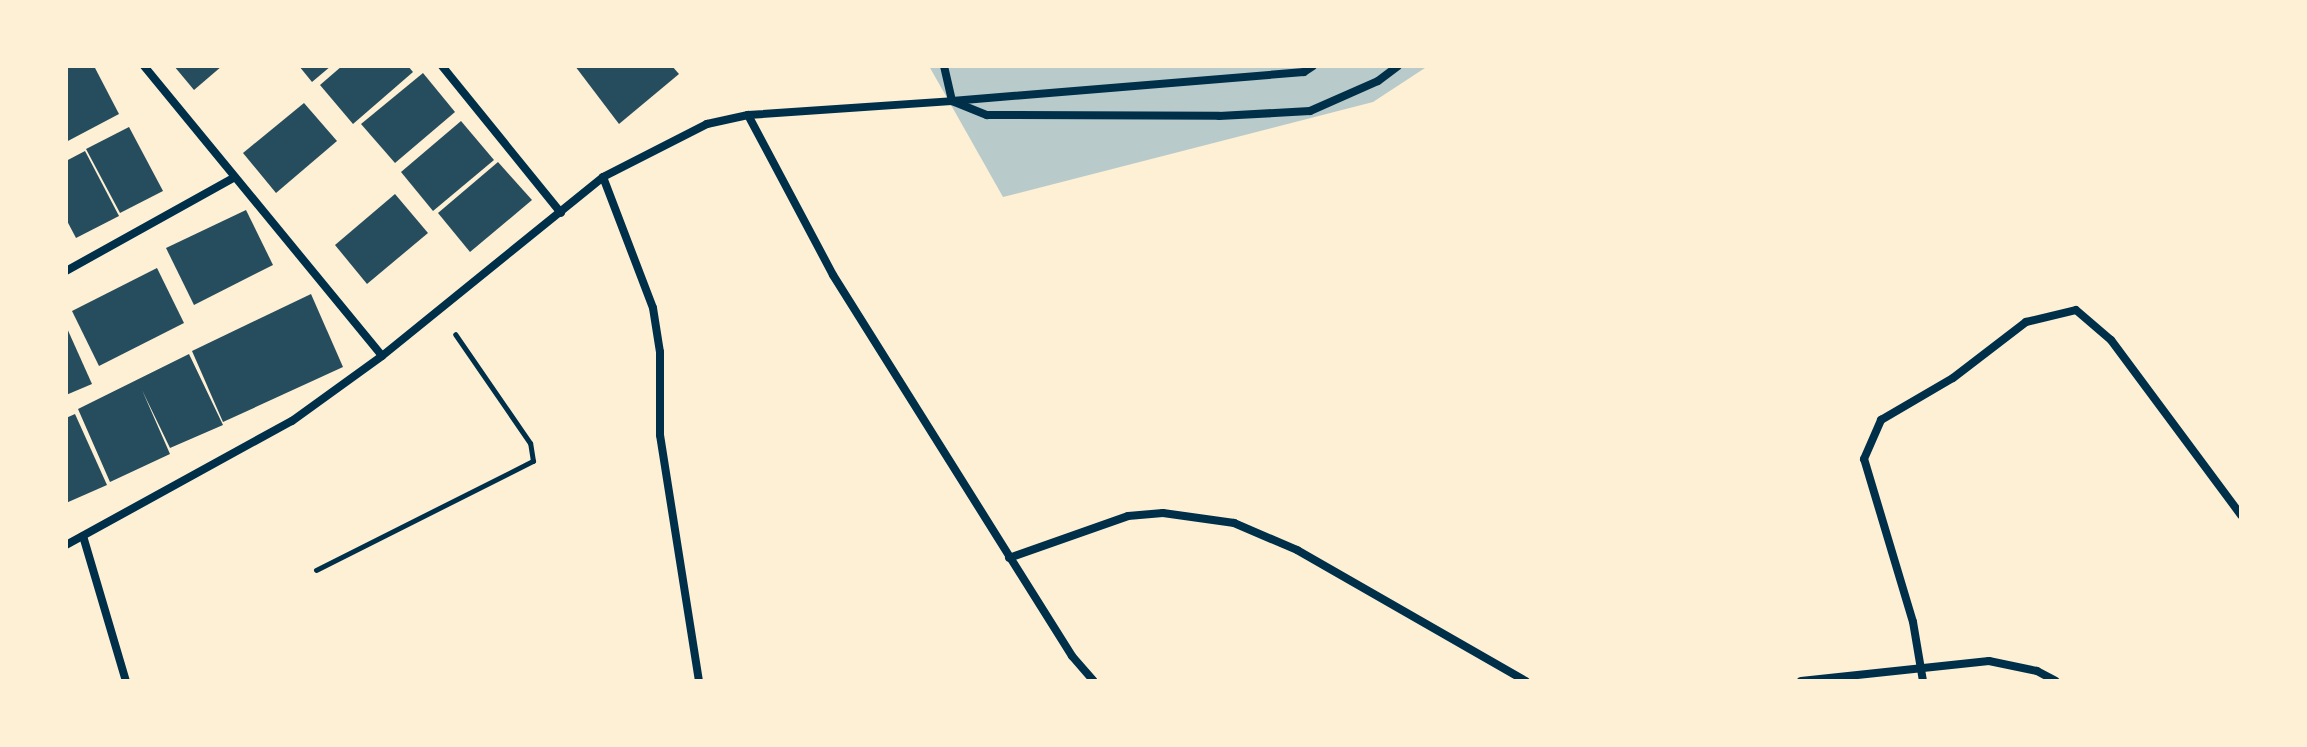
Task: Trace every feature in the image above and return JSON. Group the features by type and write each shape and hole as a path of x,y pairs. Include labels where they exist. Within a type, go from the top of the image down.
{"street":[{"path":"144,66 382,356"},
{"path":"442,66 561,213"},
{"path":"944,66 952,101"},
{"path":"66,545 292,421 382,356 603,177 707,124 748,115 1304,72 1313,66"},
{"path":"952,101 987,115 1219,116 1310,111 1378,81 1398,66"},
{"path":"748,115 833,275 1009,558 1094,681"},
{"path":"66,271 235,177"},
{"path":"603,177 653,308 660,352 660,435 699,681"},
{"path":"1923,681 1913,622 1864,459 1881,420 1953,378 2026,322 2076,310 2111,340 2241,515"},
{"path":"1009,558 1128,516 1163,513 1234,523 1297,550 1526,681"},
{"path":"83,536 126,681"},
{"path":"1801,681 1918,665 1989,661 2037,671 2056,681"}],"path":[{"path":"316,570 533,461 530,443 438,310"}],"shaded area":[{"path":"929,66 1428,66 1373,102 1003,197"}],"building":[{"path":"66,66 94,66 119,114 66,142"},
{"path":"174,66 222,66 194,90"},
{"path":"299,66 331,66 312,82"},
{"path":"342,66 408,66 413,72 353,124 320,85"},
{"path":"575,66 672,66 679,74 619,124"},
{"path":"423,73 455,112 395,163 361,124"},
{"path":"304,103 337,141 276,193 243,153"},
{"path":"461,121 494,160 433,211 401,172"},
{"path":"129,127 163,191 120,213 86,149"},
{"path":"85,151 119,216 76,238 66,219 66,161"},
{"path":"498,162 532,200 470,252 438,213"},
{"path":"395,194 428,233 367,284 335,245"},
{"path":"246,210 273,265 194,305 166,248"},
{"path":"157,268 184,323 99,366 72,311"},
{"path":"311,294 343,367 223,422 192,351"},
{"path":"66,326 92,384 66,395"},
{"path":"189,354 223,425 170,448 142,390 170,454 110,482 78,409"},
{"path":"75,414 107,485 66,503 66,418"}]}
